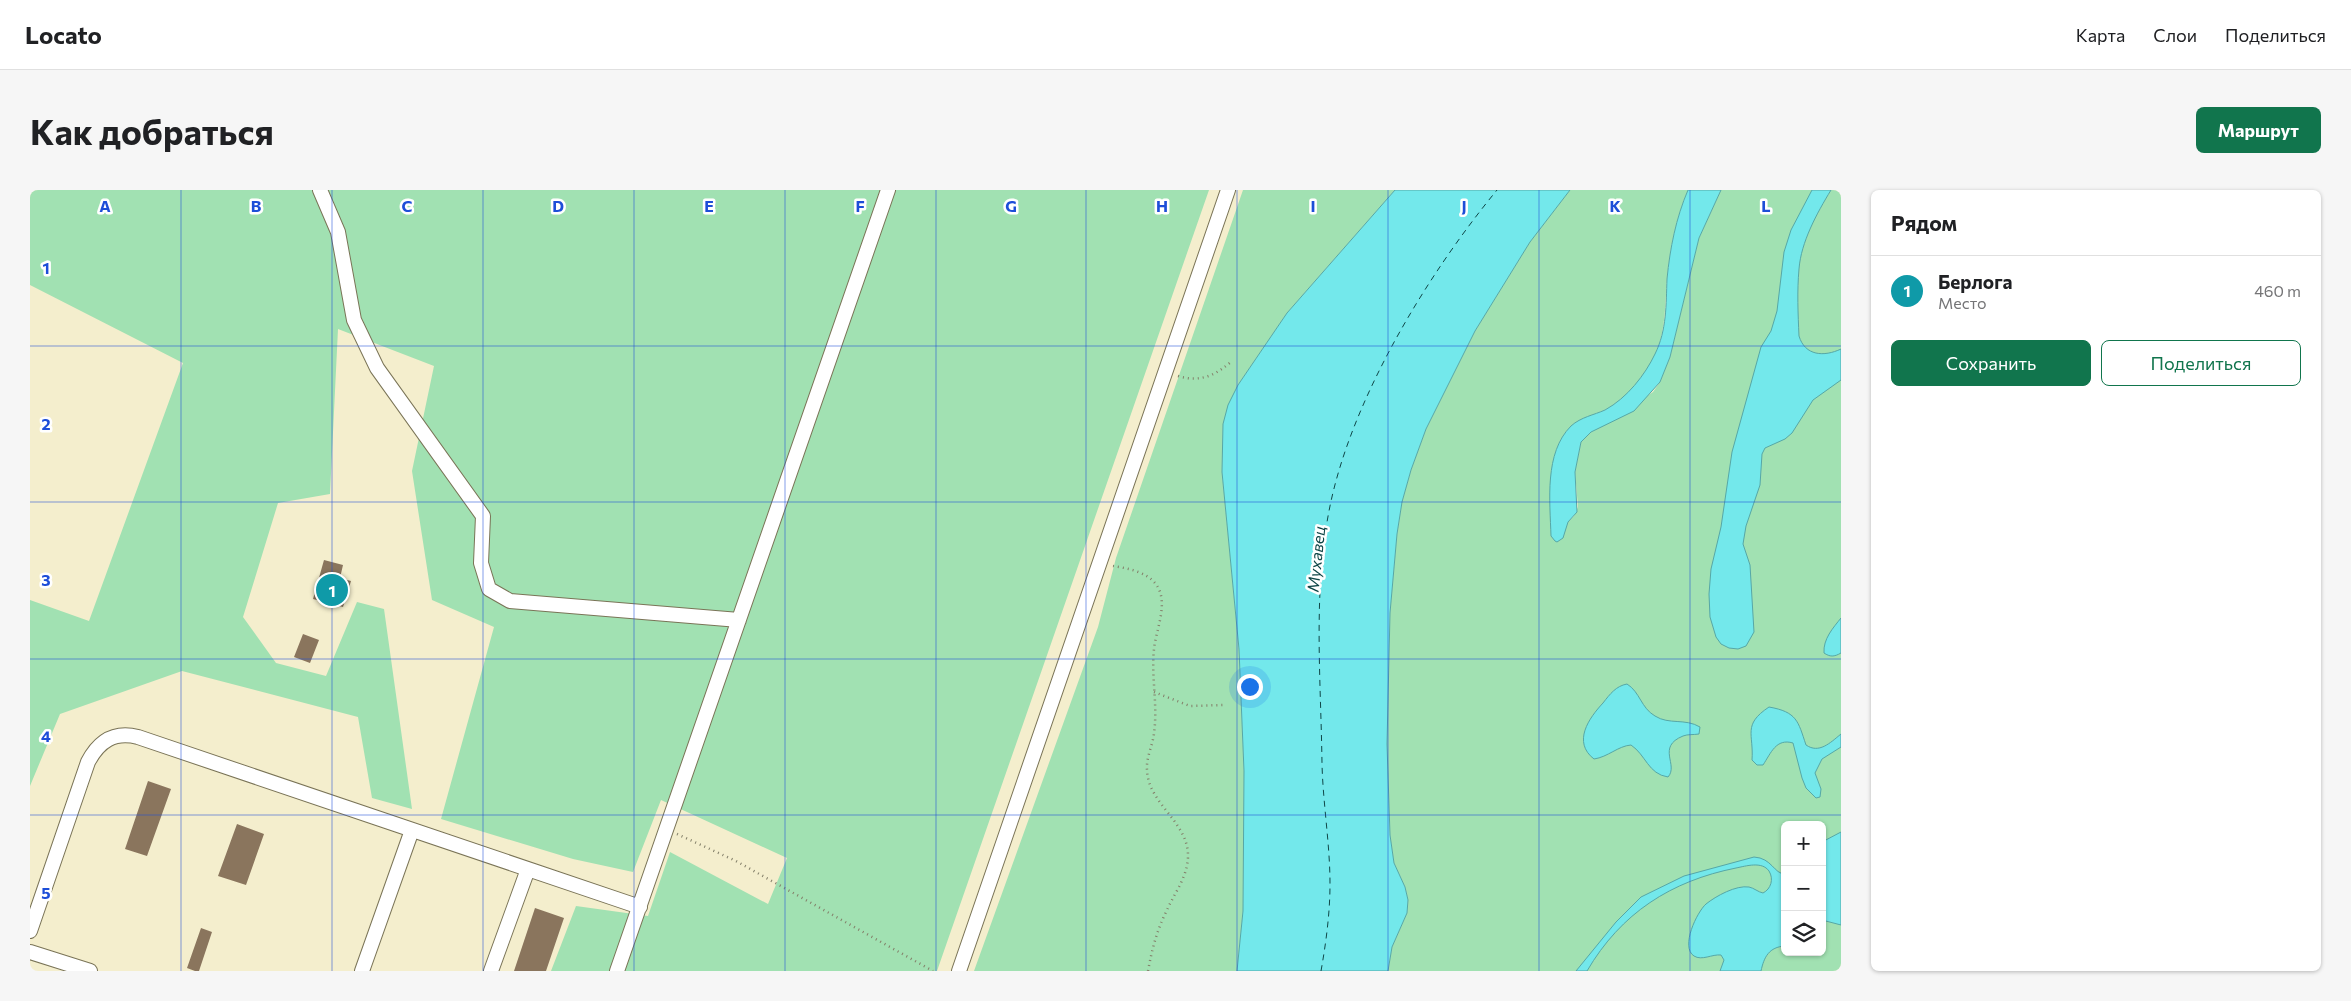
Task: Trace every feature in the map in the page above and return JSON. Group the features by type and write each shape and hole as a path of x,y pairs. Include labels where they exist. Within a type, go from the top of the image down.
{"street":[{"path":"320,190 338,232 354,320 377,368 483,516 481,563 489,589 510,601 739,620"},
{"path":"617,971 888,190"},
{"path":"959,971 1228,190"},
{"path":"30,931 88,762 100,744 119,734 138,737 640,907"},
{"path":"362,971 412,830"},
{"path":"492,971 528,869"},
{"path":"30,952 90,971"}],"path":[{"path":"1166,370 1182,377 1208,378 1232,361"},
{"path":"1099,563 1127,568 1143,574 1154,582 1160,592 1161,606 1152,670 1154,734 1147,770 1156,797 1177,822 1185,839 1188,856 1182,884 1168,909 1153,943 1148,971"},
{"path":"1154,692 1190,706 1224,705"},
{"path":"666,829 736,862 933,971"}],"green space":[{"path":"30,190 1209,190 937,971 551,971 576,906 648,916 670,852 768,904 787,858 661,800 633,872 573,859 441,819 494,627 432,600 412,471 434,366 338,329 330,494 278,503 243,617 276,663 326,676 357,602 384,609 412,809 372,798 358,717 182,671 60,714 30,786 30,600 89,621 183,363 30,285"},
{"path":"1243,190 1395,190 1287,313 1238,385 1223,424 1222,472 1239,649 1244,771 1243,911 1237,971 974,971 1098,627 1116,558"},
{"path":"1570,190 1688,190 1674,233 1668,267 1663,326 1659,344 1652,361 1627,394 1603,411 1573,425 1563,436 1557,449 1553,464 1551,496 1555,541 1560,540 1568,522 1574,516 1578,507 1575,472 1581,442 1591,432 1653,392 1660,382 1670,357 1699,238 1721,190 1841,190 1841,971 1388,971 1392,947 1407,913 1408,900 1405,887 1394,863 1390,835 1387,744 1390,613 1397,534 1402,502 1426,429 1475,331 1530,242"}],"water":[{"name":"Мухавец","path":"1395,190 1570,190 1530,242 1475,331 1426,429 1402,502 1397,534 1390,613 1387,744 1390,835 1394,863 1405,887 1408,900 1407,913 1392,947 1388,971 1237,971 1243,911 1244,771 1239,649 1222,472 1223,424 1228,405 1238,385 1287,313"},
{"path":"1688,190 1721,190 1699,238 1670,357 1660,382 1634,411 1591,432 1581,442 1575,472 1577,512 1568,522 1563,538 1557,542 1551,536 1550,493 1550,478 1556,450 1562,437 1571,426 1583,418 1605,410 1628,393 1641,378 1655,354 1664,326 1667,279 1672,245 1680,211"},
{"path":"1812,190 1831,190 1810,228 1800,259 1798,277 1799,336 1806,348 1816,353 1835,352 1841,349 1841,380 1813,400 1792,433 1785,439 1765,448 1762,454 1760,485 1746,526 1743,544 1750,565 1754,632 1746,646 1738,649 1729,648 1721,644 1716,637 1710,617 1709,594 1711,569 1721,527 1732,452 1761,347 1771,331 1777,311 1784,252 1791,230"},
{"path":"1841,618 1841,653 1834,656 1828,655 1824,653 1825,643"},
{"path":"1627,684 1635,691 1650,713 1660,719 1694,724 1700,727 1699,734 1683,736 1675,740 1671,745 1669,751 1671,772 1668,777 1661,775 1651,768 1631,745 1594,759 1587,752 1583,738 1588,723 1614,691"},
{"path":"1769,707 1791,715 1801,730 1806,745 1811,747 1820,748 1841,734 1841,747 1822,759 1815,773 1821,789 1820,797 1816,798 1806,788 1793,743 1787,742 1778,745 1763,765 1757,765 1752,760 1752,725 1755,719"},
{"path":"1841,832 1841,925 1826,921 1826,840"},
{"path":"1754,857 1765,860 1781,873 1781,947 1775,948 1768,954 1761,971 1720,971 1724,960 1721,955 1704,958 1697,957 1690,952 1689,945 1691,930 1698,914 1710,901 1738,888 1749,887 1763,893 1768,889 1771,874 1766,868 1754,865 1712,874 1690,881 1669,891 1632,916 1615,932 1600,950 1587,971 1576,971 1616,922 1641,897 1684,876"}],"building":[{"path":"324,560 343,565 340,578 351,581 343,607 313,599"},
{"path":"303,634 319,640 310,663 294,657"},
{"path":"148,781 171,789 147,856 125,849"},
{"path":"237,824 264,834 246,885 218,876"},
{"path":"535,908 564,918 546,971 514,971"},
{"path":"201,928 212,932 199,971 195,971 187,968"}],"ferry route":[{"path":"1321,971 1327,928 1330,884 1322,764 1319,606 1324,542 1329,511 1339,469 1354,426 1395,341 1444,261 1497,190"}],"place":[{"name":"Берлога","path":"332,590"}]}
